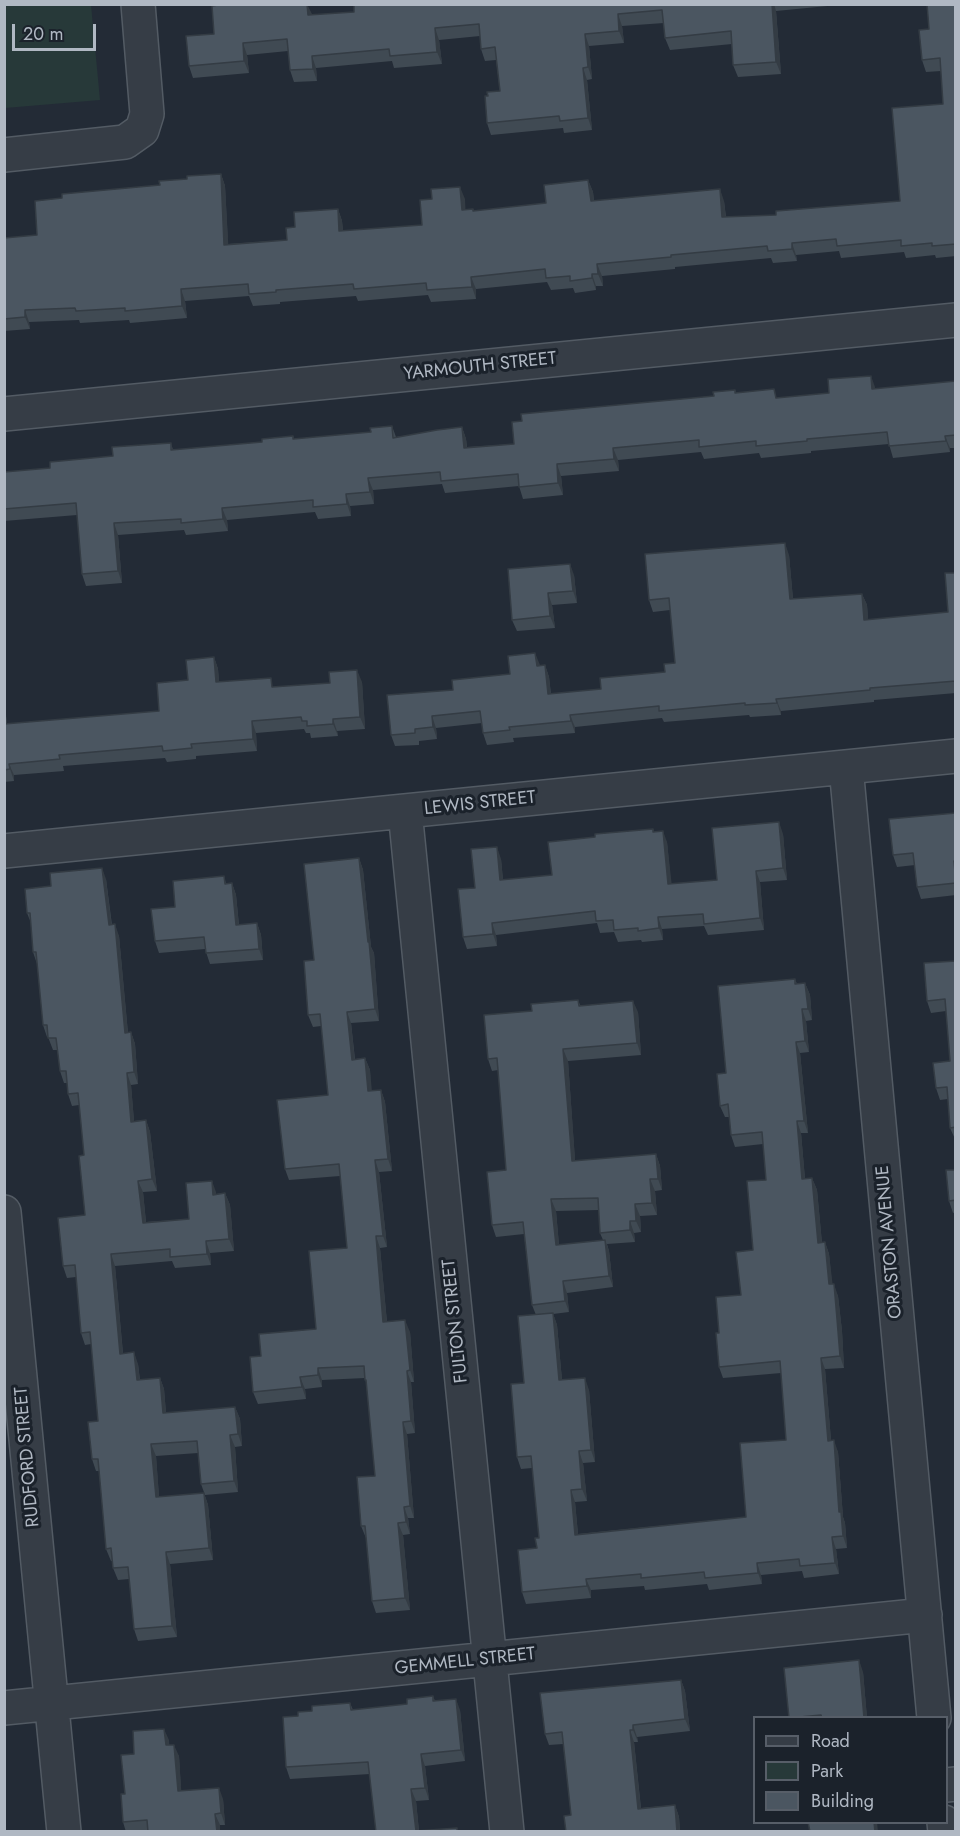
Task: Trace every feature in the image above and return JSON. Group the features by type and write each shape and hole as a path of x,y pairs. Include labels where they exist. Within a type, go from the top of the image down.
{"street":[{"path":"4,155 125,142 142,130 147,114 138,4"},
{"name":"YARMOUTH STREET","path":"4,414 956,320"},
{"name":"LEWIS STREET","path":"4,851 956,756"},
{"name":"ORASTON AVENUE","path":"846,767 934,1716"},
{"name":"FULTON STREET","path":"405,811 507,1832"},
{"name":"RUDFORD STREET","path":"4,1212 8,1273 64,1832"},
{"name":"GEMMELL STREET","path":"4,1708 925,1615"}],"green space":[{"path":"5,4 91,5 100,100 5,108"}],"building":[{"path":"307,4 308,15 354,12 354,4 772,4 776,62 733,65 731,31 665,38 662,10 618,14 619,31 585,34 588,67 583,68 588,118 560,121 559,116 487,123 485,96 488,96 487,92 500,91 495,47 481,49 479,24 435,28 437,52 390,56 389,49 312,56 313,69 290,70 287,39 243,43 244,61 189,66 186,36 214,34 212,6"},
{"path":"927,4 956,4 956,244 932,246 932,243 901,246 901,240 837,246 836,239 792,243 792,249 768,251 767,246 597,264 598,274 592,274 592,278 570,281 570,276 546,278 545,269 471,277 472,287 427,290 426,283 354,289 353,284 249,294 248,284 181,289 182,306 125,311 125,308 76,311 75,308 25,310 25,317 4,319 4,238 37,235 35,201 62,198 62,194 160,185 159,181 187,179 187,176 221,174 224,245 287,240 286,228 295,227 294,212 338,209 339,231 422,225 420,200 432,199 431,189 460,187 462,210 473,209 473,211 546,203 544,185 588,180 591,201 720,189 722,217 776,215 776,211 900,201 892,108 943,104 940,58 922,60 919,30 929,29"},
{"path":"871,376 872,389 956,381 956,435 945,436 946,441 889,446 887,432 756,446 756,441 699,447 699,440 613,448 614,459 557,464 558,483 519,487 518,474 441,481 440,472 368,478 370,492 346,494 347,504 313,507 313,500 222,508 223,519 181,523 181,519 114,523 118,571 82,574 76,503 4,509 4,472 50,468 50,462 113,456 112,447 171,443 171,450 262,442 262,439 293,436 293,439 371,432 370,428 392,426 393,438 462,427 464,448 514,444 512,422 522,421 521,414 714,396 713,392 735,390 735,393 774,389 776,398 829,393 828,379"},
{"path":"785,543 790,599 862,594 864,620 948,612 945,573 956,573 956,681 776,699 777,703 745,705 745,703 659,711 659,706 570,715 571,721 509,727 510,730 483,733 480,711 432,716 433,727 415,729 415,733 391,735 387,695 453,690 452,680 510,674 508,656 535,653 537,666 545,665 548,694 601,689 600,678 665,672 664,664 675,663 669,598 649,600 645,554"},
{"path":"570,564 573,591 548,593 550,616 512,620 508,569"},
{"path":"214,657 216,682 271,678 272,687 330,683 329,672 357,670 360,717 333,719 333,724 307,726 307,721 302,721 301,717 252,721 253,739 191,744 192,748 163,751 162,746 59,755 60,759 9,764 10,769 4,770 4,724 159,711 157,683 188,680 186,660"},
{"path":"956,813 956,861 954,861 956,883 917,887 913,853 893,855 889,819"},
{"path":"779,822 783,868 756,871 760,918 704,924 703,914 658,917 659,928 638,931 638,928 614,930 613,920 596,921 595,911 492,923 493,934 463,937 458,889 475,888 471,849 497,847 500,880 552,875 548,842 595,837 595,834 653,829 653,832 663,831 668,884 717,880 712,828"},
{"path":"359,858 375,1009 347,1012 352,1060 365,1058 368,1091 381,1090 388,1159 375,1160 383,1236 376,1236 383,1322 405,1320 410,1370 407,1371 411,1421 403,1422 410,1506 404,1507 406,1522 398,1523 405,1598 372,1601 365,1526 361,1526 357,1477 375,1476 364,1366 318,1368 318,1375 300,1377 302,1387 253,1392 250,1357 261,1356 259,1334 316,1329 309,1251 347,1248 339,1164 285,1169 277,1100 328,1095 320,1014 308,1015 304,961 314,960 304,864"},
{"path":"102,868 109,925 115,924 125,1033 131,1032 134,1072 127,1073 131,1122 146,1120 152,1179 138,1181 143,1223 189,1219 186,1183 212,1181 213,1195 225,1193 229,1239 206,1241 207,1254 170,1257 170,1249 111,1254 120,1354 134,1352 137,1380 160,1378 163,1413 235,1407 238,1434 230,1435 234,1481 201,1484 197,1441 151,1444 156,1497 204,1493 209,1548 166,1552 172,1626 134,1629 128,1567 113,1568 111,1548 106,1549 98,1459 92,1459 88,1422 98,1421 90,1332 81,1333 75,1265 63,1266 58,1218 85,1215 79,1156 84,1155 78,1093 68,1094 66,1071 60,1071 56,1038 48,1038 47,1025 43,1025 36,952 33,952 30,913 27,913 25,889 51,886 50,873"},
{"path":"224,876 225,884 232,883 236,925 257,923 259,949 206,953 204,937 155,941 151,909 175,907 173,881"},
{"path":"956,961 956,1127 950,1128 947,1087 936,1088 933,1063 950,1061 945,999 927,1001 924,963"},
{"path":"795,979 795,984 805,983 808,1009 802,1009 805,1041 796,1042 804,1121 797,1121 802,1179 812,1178 818,1243 825,1242 829,1284 834,1284 840,1356 821,1358 828,1441 834,1440 843,1536 832,1537 835,1563 800,1566 799,1559 757,1563 758,1573 705,1578 704,1572 641,1578 641,1574 586,1579 587,1586 522,1592 518,1550 537,1548 535,1538 539,1538 531,1456 517,1457 511,1384 524,1383 518,1316 553,1313 559,1380 585,1378 591,1450 579,1451 582,1489 571,1490 575,1535 746,1517 740,1443 786,1440 780,1361 719,1367 716,1297 741,1295 736,1252 753,1250 747,1181 766,1180 762,1132 731,1135 728,1104 720,1106 717,1074 726,1073 718,986"},
{"path":"578,1000 579,1006 633,1001 637,1043 563,1049 572,1161 656,1154 658,1179 650,1179 652,1203 635,1204 636,1221 630,1221 630,1230 600,1233 598,1198 551,1199 556,1245 605,1240 609,1276 563,1281 565,1301 532,1305 523,1222 492,1225 487,1172 506,1170 497,1058 488,1059 484,1015 532,1011 531,1004"},
{"path":"946,1170 956,1170 956,1200 949,1201"},
{"path":"859,1660 864,1716 789,1716 784,1668"},
{"path":"681,1680 685,1719 633,1725 633,1730 630,1730 638,1809 675,1805 677,1832 566,1832 564,1816 571,1815 562,1732 545,1734 540,1693"},
{"path":"433,1696 433,1701 456,1699 461,1750 421,1754 425,1788 411,1789 416,1831 457,1828 457,1832 376,1832 368,1762 286,1767 283,1717 298,1716 298,1712 312,1711 312,1706 350,1703 351,1710 407,1704 407,1699"},
{"path":"164,1729 166,1745 174,1745 178,1791 219,1788 221,1813 215,1814 217,1832 148,1832 147,1820 123,1822 121,1794 125,1794 121,1755 134,1754 133,1731"},
{"path":"808,1824 874,1824 875,1832 810,1832"}]}
